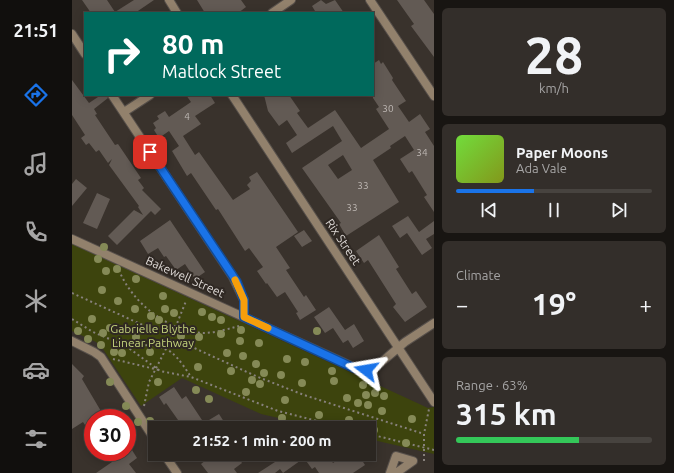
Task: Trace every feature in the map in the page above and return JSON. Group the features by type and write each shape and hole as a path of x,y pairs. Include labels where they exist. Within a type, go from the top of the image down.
{"street":[{"path":"169,0 177,12"},
{"path":"273,12 291,0"},
{"path":"370,0 434,96"},
{"path":"72,34 84,52"},
{"path":"113,96 237,282 244,300 244,317"},
{"path":"124,112 148,96"},
{"name":"Rix Street","path":"233,96 434,402"},
{"name":"Bakewell Street","path":"72,239 360,370 378,365 399,347 434,323"},
{"path":"72,341 94,352 104,361 148,430"},
{"path":"390,473 396,456 413,461 396,473"},
{"path":"169,461 177,473"}],"path":[{"path":"116,259 122,279 130,290 149,309 175,327 205,333 254,322"},
{"path":"140,418 146,388 166,348 189,292"},
{"path":"72,293 156,331"},
{"path":"72,319 93,332 126,346 160,371 191,377 278,411 317,421"},
{"path":"181,342 258,377 304,395 424,434"},
{"path":"126,346 128,344 166,348 179,359 191,377"},
{"path":"104,361 116,359 155,368"},
{"path":"428,412 434,412"},
{"path":"424,461 424,434 427,417"},
{"path":"376,436 434,450"}],"green space":[{"name":"Gabrielle Blythe Linear Pathway","path":"72,244 428,408 434,407 434,454 376,441 376,421 292,421 261,414 182,378 141,406 103,349 96,342 72,331"}],"building":[{"path":"82,0 107,0 115,12 90,12"},
{"path":"134,0 154,0 136,12 115,12"},
{"path":"197,0 241,0 246,7 239,12 204,12"},
{"path":"321,0 326,4 335,0 343,12 314,12 315,11 312,6"},
{"path":"397,0 424,0 434,14 434,57 411,26 414,24"},
{"path":"379,60 381,64 383,62 393,78 392,80 406,101 398,106 409,122 420,114 430,129 425,132 434,146 434,212 424,197 427,195 412,171 409,173 400,159 414,150 405,136 373,160 399,202 346,236 339,224 341,223 302,168 342,141 333,126 292,153 286,143 297,135 287,120 279,126 268,111 264,96 290,96 300,111 297,113 308,128 335,110 361,148 389,129 376,109 379,107 373,98 374,63","holes":["343,155 352,170 338,179 328,165"]},
{"path":"72,80 89,103 100,96 107,96 108,98 94,109 97,114 95,115 115,145 118,144 141,178 138,180 144,188 142,190 161,209 155,215 151,211 117,245 108,236 134,210 143,215 138,207 139,206 109,165 112,159 108,163 99,150 96,152 89,143 86,145 81,138 85,135 72,115"},
{"path":"187,96 211,96 215,103 195,116 201,124 183,136 195,155 199,152 233,200 250,189 247,185 251,181 249,177 257,172 298,232 276,247 290,268 286,270 304,297 306,295 316,310 300,320 296,313 298,312 285,292 277,297 267,283 266,284 257,271 263,267 249,248 245,251 218,209 216,210 191,173 187,176 172,151 179,146 169,131 159,138 154,130 156,128 153,123 159,119 157,116 165,111 169,117 191,102"},
{"path":"76,179 87,188 72,206 72,184"},
{"path":"97,193 110,199 97,229 83,223"},
{"path":"408,216 419,232 434,221 434,234 426,239 432,248 422,255 407,233 400,238 392,226"},
{"path":"170,220 205,272 195,279 185,264 176,270 158,248 148,254 140,241"},
{"path":"304,230 312,241 302,247 294,236"},
{"path":"379,235 399,267 396,269 412,294 416,291 427,307 405,322 393,307 396,304 368,260 364,263 356,251"},
{"path":"329,307 345,330 354,324 364,341 353,348 348,340 343,343 333,328 325,333 314,317"},
{"path":"72,364 84,376 82,379 100,409 84,409 84,424 83,422 72,429"},
{"path":"174,387 182,399 186,396 203,421 176,421 178,420 166,403 164,405 159,397"},
{"path":"219,414 224,421 207,421"},
{"path":"133,461 129,464 136,473 96,473 112,462"},
{"path":"205,461 241,461 242,463 234,469 237,473 208,473 201,464"},
{"path":"300,461 283,473 280,469 275,473 258,473 275,462"},
{"path":"306,461 332,461 333,463 336,461 362,461 365,465 353,473 319,473 315,467 312,469"}],"slow traffic":[{"path":"235,280 244,300 244,317 268,328"}],"route":[{"path":"150,152 237,282 244,300 244,317 354,368 366,370"}]}
